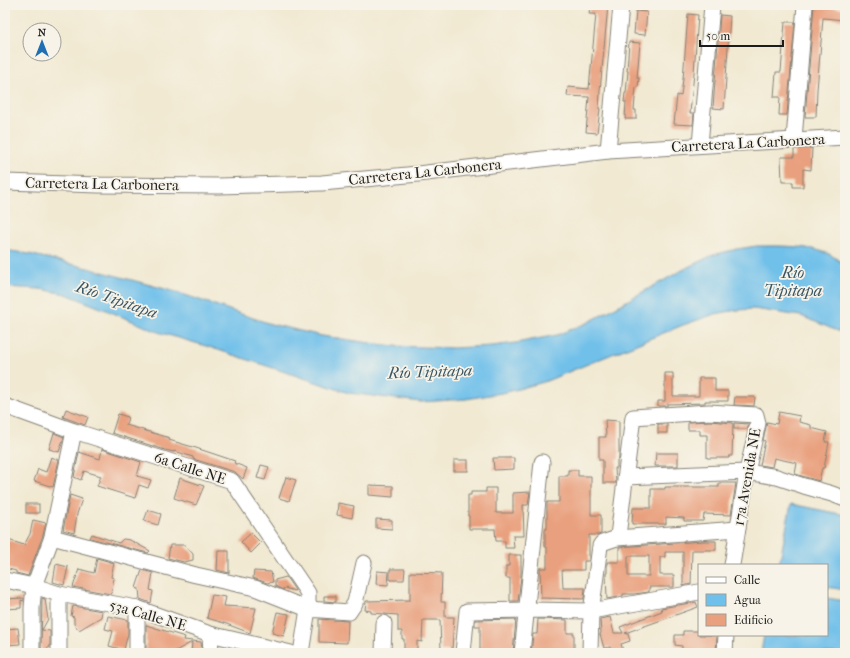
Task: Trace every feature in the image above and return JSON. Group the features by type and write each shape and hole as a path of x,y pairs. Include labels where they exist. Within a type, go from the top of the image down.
{"street":[{"path":"608,151 621,5"},
{"path":"700,145 712,5"},
{"path":"794,140 805,5"},
{"name":"Carretera La Carbonera","path":"5,182 99,185 219,186 322,183 418,174 608,151 845,137"},
{"name":"6a Calle NE","path":"5,406 74,431 232,481 308,593 308,609 301,653"},
{"name":"17a Avenida NE","path":"625,477 633,416 709,412 756,415 758,423 747,472 732,564"},
{"path":"32,653 32,608 34,586 52,537 74,431"},
{"path":"522,653 542,462"},
{"path":"617,538 625,477 747,472 777,477 845,499"},
{"path":"590,653 590,611 600,546 602,543 617,538 738,529"},
{"path":"52,537 196,576 255,588 308,609 349,612 355,603 364,563"},
{"name":"53a Calle NE","path":"5,580 34,586 58,594 136,608 210,634 291,653"},
{"path":"463,653 467,611 590,611 698,592"},
{"path":"58,594 59,653"},
{"path":"136,608 137,653"},
{"path":"383,653 384,623"},
{"path":"210,634 211,653"},
{"path":"725,653 726,636"}],"water":[{"name":"Río Tipitapa","path":"757,246 812,249 829,254 845,265 845,334 801,316 754,309 737,310 715,314 683,325 544,382 507,392 466,399 421,402 349,393 206,346 158,332 66,294 40,289 5,287 5,250 84,267 176,292 271,324 322,336 391,346 453,348 492,346 557,335 587,323 686,268 713,255"},
{"path":"791,504 845,515 845,590 828,587 828,564 779,564"},
{"path":"828,598 845,601 845,653 761,653 764,636 828,636"}],"building":[{"path":"590,5 608,5 597,133 586,132 589,97 567,96 568,87 589,89 596,14 589,14"},
{"path":"814,5 845,9 845,20 823,18 816,117 805,117"},
{"path":"636,11 647,12 645,35 634,34"},
{"path":"688,14 698,15 690,113 694,113 693,125 674,124 677,95 681,96"},
{"path":"720,15 730,16 724,109 713,108"},
{"path":"785,22 795,22 787,115 779,115 780,97 774,97 776,72 781,72"},
{"path":"629,42 640,43 637,78 639,78 638,87 636,87 634,110 636,110 636,119 625,119 626,102 624,102 628,71"},
{"path":"812,148 811,170 803,169 803,187 793,187 793,182 782,182 781,157 794,157 794,149"},
{"path":"665,373 673,373 673,396 699,396 699,378 715,378 715,391 728,391 728,401 705,401 705,403 667,404 667,406 658,406 658,401 665,401"},
{"path":"735,397 755,397 754,406 734,405"},
{"path":"66,409 88,417 85,425 63,417"},
{"path":"779,412 800,416 799,422 811,425 811,428 827,432 825,442 829,442 824,468 822,468 819,481 795,474 797,463 774,458 772,467 760,465 767,422 777,424"},
{"path":"118,414 128,417 126,425 170,438 169,440 235,461 234,463 247,468 243,479 235,472 193,459 193,457 174,451 165,450 112,433"},
{"path":"605,420 619,421 619,459 617,460 617,468 615,468 616,483 603,483 603,460 599,460 599,437 606,437"},
{"path":"710,421 733,423 732,456 729,456 729,458 707,458 707,435 700,435 700,430 688,430 688,422"},
{"path":"734,423 749,424 747,429 734,429"},
{"path":"658,424 667,424 667,433 658,433"},
{"path":"54,433 64,437 59,452 49,449"},
{"path":"102,449 141,462 137,476 151,480 148,488 139,485 135,498 97,486 101,476 84,471 81,480 74,477 79,452 100,459"},
{"path":"656,453 678,453 678,466 655,466"},
{"path":"51,457 59,460 53,487 34,481 38,469 46,472"},
{"path":"493,458 514,458 514,469 494,470"},
{"path":"454,460 468,460 468,471 454,471"},
{"path":"261,465 269,467 265,480 257,478"},
{"path":"568,470 578,470 578,476 591,476 591,515 601,515 601,534 589,535 589,561 584,561 584,570 562,570 563,588 585,588 584,599 541,598 540,568 547,568 545,529 547,529 547,502 559,502 559,476 568,476"},
{"path":"286,477 296,480 289,501 279,498"},
{"path":"180,478 204,486 196,505 174,498"},
{"path":"719,483 736,483 731,515 704,514 703,521 684,521 684,518 666,517 666,524 632,524 633,508 651,508 651,489 665,489 665,487 719,487"},
{"path":"369,485 393,486 393,497 369,495"},
{"path":"486,488 496,488 496,513 513,513 513,493 530,492 528,505 523,505 524,536 513,536 514,548 505,548 505,541 496,541 495,529 469,529 468,495 471,495 471,492 486,492"},
{"path":"70,495 82,499 77,514 74,533 63,530"},
{"path":"338,503 354,506 352,518 337,515"},
{"path":"26,504 39,504 39,513 26,513"},
{"path":"148,510 161,514 158,525 144,521"},
{"path":"376,519 392,520 392,529 376,528"},
{"path":"33,520 46,523 28,576 5,568 5,539 24,545 30,534"},
{"path":"251,533 261,543 251,553 241,542"},
{"path":"92,534 119,543 123,539 130,540 150,551 148,553 90,538"},
{"path":"716,541 716,550 692,550 691,584 683,586 683,552 665,552 665,557 660,557 660,575 674,575 674,587 649,587 649,592 623,594 623,596 607,599 607,562 619,562 619,547","holes":["628,556 649,556 649,576 628,576"]},
{"path":"170,545 185,545 193,554 193,560 184,562 168,558"},
{"path":"218,551 229,551 229,573 217,570"},
{"path":"509,555 521,555 521,577 518,601 510,601 510,578 506,578 506,566 509,566"},
{"path":"97,558 114,563 111,577 114,578 111,594 73,587 79,569 94,573"},
{"path":"56,564 68,567 64,585 53,582"},
{"path":"390,569 405,569 404,580 390,580"},
{"path":"142,570 153,573 150,590 153,591 151,603 140,599 139,589 136,588"},
{"path":"254,571 271,572 273,582 267,583 253,578"},
{"path":"377,571 389,572 388,585 376,584"},
{"path":"410,572 442,573 441,602 445,602 445,617 454,617 452,651 441,651 440,620 423,620 422,642 417,641 417,653 404,653 404,639 402,639 402,631 398,631 398,615 371,613 371,611 365,610 366,601 410,600"},
{"path":"286,577 295,591 284,588 283,590 275,586 275,580"},
{"path":"212,595 226,597 224,606 256,608 250,633 207,618"},
{"path":"324,596 336,596 336,602 324,601"},
{"path":"24,598 24,601 21,600 21,608 5,609 5,599"},
{"path":"42,598 45,599 48,619 42,630 50,631 50,647 41,652"},
{"path":"696,602 698,607 625,633 628,634 630,641 621,644 623,651 612,653 610,647 604,648 600,634 600,619 610,617 614,633 623,633 620,627 662,611 661,608"},
{"path":"73,606 102,611 101,617 79,630 74,624 74,617 71,616"},
{"path":"277,612 289,614 284,636 272,633"},
{"path":"108,616 128,620 128,633 124,650 109,646 113,631 105,629"},
{"path":"319,619 348,621 347,643 319,642"},
{"path":"516,619 513,653 480,653 480,626 475,626 475,620"},
{"path":"538,619 567,620 567,633 574,633 574,653 531,653 533,634 537,634"},
{"path":"146,625 185,637 184,640 201,642 202,653 191,653 192,642 172,653 146,653"},
{"path":"18,628 20,644 6,645 5,629"},
{"path":"683,631 698,631 698,636 717,636 716,653 682,653 682,646 675,645 675,635 683,635"}]}
